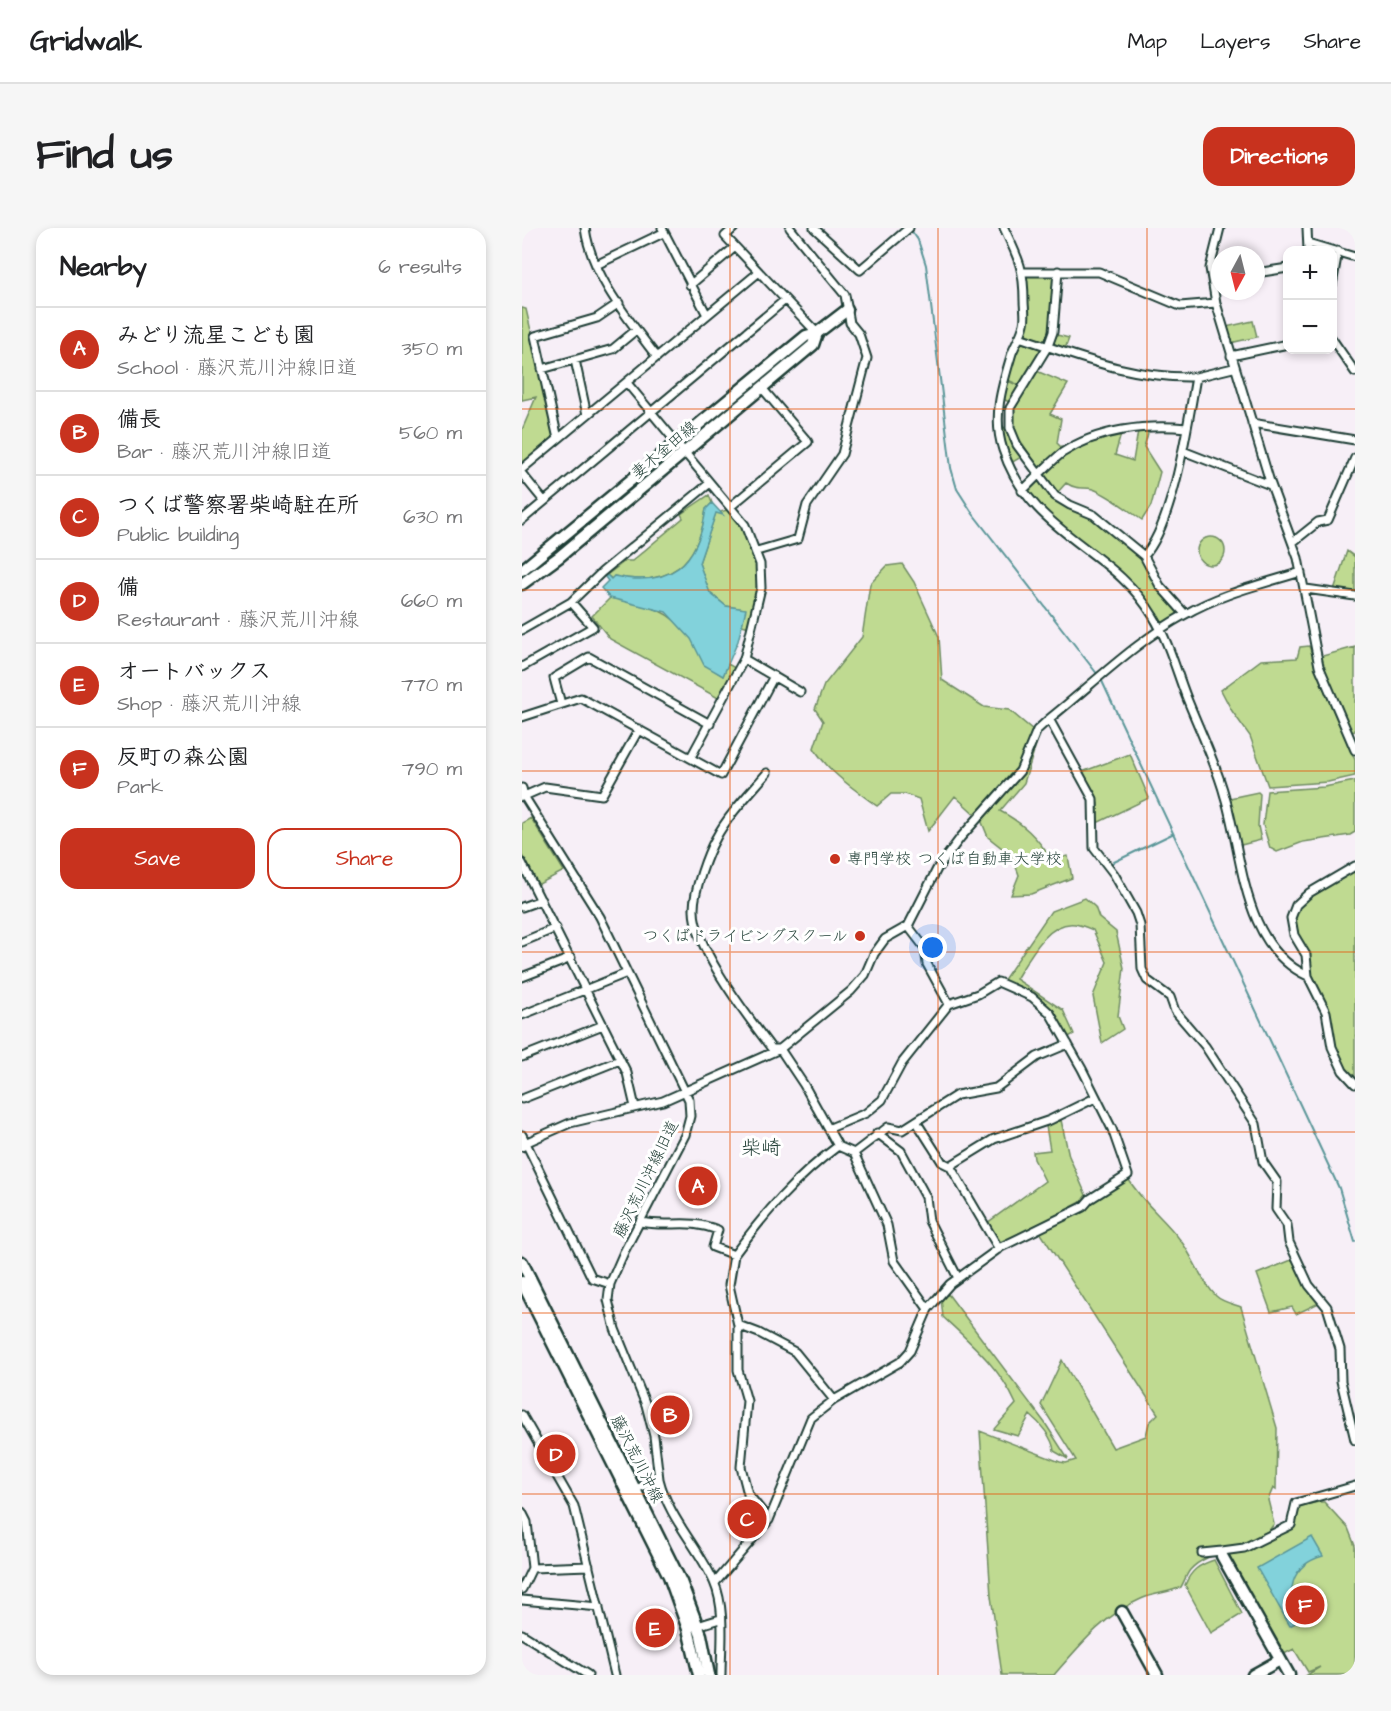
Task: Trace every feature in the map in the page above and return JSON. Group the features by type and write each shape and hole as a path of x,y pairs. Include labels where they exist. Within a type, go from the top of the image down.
{"street":[{"path":"585,228 587,248 596,265 636,330 657,357"},
{"path":"734,228 725,236 817,333"},
{"path":"757,551 798,539 807,505 842,454 867,358 859,334 850,323 845,295 790,228"},
{"path":"814,228 860,270 907,230"},
{"path":"1004,228 1024,272 1024,323 999,400 997,423 1003,450 1022,491 1038,511 1122,580 1153,615 1225,797 1240,867 1253,912 1269,941 1294,969 1308,976"},
{"path":"1215,246 1220,228"},
{"path":"1307,228 1308,246"},
{"path":"596,265 663,230 707,315"},
{"path":"690,285 735,247"},
{"path":"1337,257 1338,251 1355,257"},
{"path":"1265,272 1283,269"},
{"path":"1058,271 1053,332 1048,346 1018,394 1008,419 1017,445 1055,496 1094,515 1144,556 1160,586 1185,614"},
{"path":"522,469 759,272"},
{"path":"1024,272 1099,272 1180,306 1216,303"},
{"path":"522,520 785,300"},
{"path":"1215,300 1233,368 1270,484 1302,572 1312,641 1319,666 1352,737 1355,750"},
{"path":"558,439 535,336 597,318 619,303"},
{"name":"妻木金田線","path":"522,570 806,336 817,333 847,310"},
{"path":"542,369 613,349 636,330"},
{"name":"妻木金田線","path":"522,584 559,557 813,345 817,333"},
{"path":"1019,337 1142,375 1196,377 1233,368"},
{"path":"1231,356 1283,345"},
{"path":"1337,346 1355,372"},
{"path":"575,360 587,415"},
{"path":"1144,556 1157,539 1183,451 1196,377"},
{"path":"627,383 745,525 757,551 760,588 744,659 691,757"},
{"path":"730,507 808,442 762,388"},
{"path":"1252,423 1355,440"},
{"path":"1022,491 1062,454 1083,442 1144,426 1187,428"},
{"path":"1183,451 1270,484"},
{"path":"1293,542 1318,522 1328,520 1355,458"},
{"path":"522,474 544,501"},
{"path":"522,630 571,602 602,572 710,483"},
{"path":"610,1284 592,1278 523,1141 570,1123 663,1101 780,1049 851,991 865,975 874,954 885,939 908,926 936,869 961,837 1020,771 1037,730 1049,719 1160,630 1185,614 1234,593 1302,572"},
{"path":"1306,589 1355,596"},
{"path":"522,667 592,627 571,602"},
{"path":"561,704 554,678 589,657 710,724"},
{"path":"744,659 800,692"},
{"path":"522,717 581,698 722,775 774,676"},
{"path":"1049,719 1093,799 1094,848 1114,874 1136,913 1140,925 1142,969 1147,980 1170,997 1175,1011 1205,1046 1256,1124 1263,1162 1276,1182 1276,1209 1287,1225 1289,1242 1309,1285 1327,1307 1337,1338 1342,1366 1341,1381 1355,1440"},
{"path":"523,796 545,787 602,795 639,729"},
{"path":"767,773 716,837 706,862 694,909 702,939 736,1001 772,1049 780,1049"},
{"name":"藤沢荒川沖線旧道","path":"522,788 523,796 582,885 686,1092 690,1111 685,1135 610,1284 608,1300 610,1317 646,1405 654,1436 659,1479 674,1517 715,1583"},
{"path":"522,863 627,1073 635,1107"},
{"path":"1355,866 1318,886 1292,911 1291,926 1306,956 1308,976 1326,1012 1332,1047 1342,1071 1355,1084"},
{"path":"522,908 541,900"},
{"path":"908,926 925,948 927,964 949,1004"},
{"path":"522,942 556,928"},
{"path":"522,977 570,958"},
{"path":"522,1015 627,973"},
{"path":"721,1675 720,1618 715,1583 769,1520 811,1418 834,1400 900,1362 910,1351 928,1309 937,1297 958,1278 999,1249 1083,1207 1090,1199 1128,1175 1112,1129 1050,1013 1032,997 998,982 978,994 949,1004 902,1063 882,1100 866,1113 830,1128"},
{"path":"522,1057 603,1025"},
{"path":"854,1153 877,1133 888,1127 902,1130 957,1095 996,1088 1037,1057 1068,1044"},
{"path":"780,1049 830,1128 838,1146 854,1153 887,1225 894,1261 928,1309"},
{"path":"522,1099 620,1060"},
{"path":"950,1166 994,1139 1050,1120 1095,1098"},
{"path":"916,1121 942,1162 950,1166 999,1249"},
{"path":"877,1133 901,1151 926,1197 929,1221 958,1278"},
{"path":"769,1520 748,1494 741,1467 747,1401 738,1370 738,1325 729,1285 734,1255 773,1204 806,1170 838,1146"},
{"path":"641,1222 653,1224 683,1221 705,1225 717,1230 713,1248 734,1255"},
{"name":"藤沢荒川沖線","path":"522,1262 681,1582 693,1627 710,1675"},
{"name":"藤沢荒川沖線","path":"522,1282 525,1295 693,1627 699,1675"},
{"path":"738,1325 795,1352 834,1400"},
{"path":"522,1415 573,1506 615,1675"},
{"path":"636,1490 659,1479"},
{"path":"1202,1553 1222,1554 1244,1548 1291,1525 1296,1503 1355,1486"},
{"path":"522,1512 527,1522 532,1568 522,1589"},
{"path":"1222,1554 1289,1675"},
{"path":"532,1568 589,1566"},
{"path":"522,1600 599,1607"},
{"path":"1122,1612 1157,1675"},
{"path":"693,1627 720,1618"},
{"path":"522,1634 588,1675"},
{"path":"1253,1675 1280,1660"}],"green space":[{"path":"1029,274 1055,276 1050,333 1045,343 1024,336 1027,323 1026,277"},
{"path":"522,308 526,309 555,436 522,465 522,430 536,397 522,400"},
{"path":"1253,321 1257,337 1230,343 1226,327"},
{"path":"1057,335 1069,338 1065,349 1052,343"},
{"path":"1022,340 1043,347 1043,350 1019,385 1008,380 1019,342"},
{"path":"1034,370 1068,384 1050,414 1061,419 1057,443 1063,449 1040,470 1016,434 1011,413"},
{"path":"1008,381 1019,386 1010,402 1002,399"},
{"path":"1006,427 1023,456 1011,463 1000,429"},
{"path":"1149,430 1144,447 1160,472 1151,506 1142,520 1093,489 1074,487 1066,483 1057,493 1043,477 1050,467 1067,453 1121,434 1115,455 1133,461 1138,431"},
{"path":"1038,480 1053,497 1087,513 1139,555 1180,615 1161,625 1126,580 1039,508 1027,491"},
{"path":"709,495 712,503 706,509 696,544 688,558 678,568 666,575 651,578 634,579 614,576 612,579 607,575 625,561 632,561 683,518 681,514"},
{"path":"727,510 735,517 744,532 754,555 757,578 749,627 742,625 745,609 726,606 709,592 699,563 716,512 722,514 720,512"},
{"path":"1211,537 1221,541 1225,551 1221,561 1211,565 1201,561 1197,551 1201,541"},
{"path":"1347,551 1355,557 1355,595 1334,590"},
{"path":"902,564 914,582 939,637 942,680 984,707 1009,710 1039,735 1024,783 1000,811 1029,831 1051,859 1068,856 1072,878 1031,894 1011,895 1019,875 1012,856 988,837 981,820 955,796 928,831 919,799 905,794 891,794 877,806 834,773 814,748 823,721 815,709 824,685 862,637 870,584 887,566"},
{"path":"610,598 645,606 665,614 691,638 710,667 723,676 728,664 735,668 720,699 610,639 592,616"},
{"path":"1309,646 1326,694 1355,760 1355,776 1328,782 1268,786 1250,736 1232,711 1221,690 1261,660 1297,658 1300,647"},
{"path":"1355,647 1355,731 1350,733 1332,695 1319,657"},
{"path":"1130,754 1149,798 1097,823 1098,804 1082,772"},
{"path":"1355,781 1355,832 1350,835 1303,842 1277,852 1270,848 1263,825 1267,791 1324,787"},
{"path":"1258,792 1260,794 1258,826 1261,840 1237,846 1228,801 1230,798"},
{"path":"531,818 564,871 537,885 522,855 522,823"},
{"path":"1355,868 1355,1078 1336,1050 1327,1028 1295,919 1298,910 1311,894"},
{"path":"1085,898 1095,907 1099,918 1116,932 1124,968 1118,1016 1123,1029 1102,1043 1093,996 1107,962 1093,930 1075,924 1065,924 1056,928 1040,943 1016,979 1063,1010 1074,1034 1065,1039 1042,1005 1001,984 1051,911"},
{"path":"1061,1120 1069,1156 1086,1195 1081,1202 1000,1244 987,1223 1045,1181 1033,1152 1050,1150 1046,1126"},
{"path":"1127,1177 1181,1241 1210,1290 1221,1300 1241,1307 1277,1428 1276,1490 1273,1488 1268,1500 1274,1524 1256,1540 1199,1562 1187,1574 1181,1587 1146,1597 1115,1613 1093,1632 1054,1675 1002,1675 991,1596 980,1431 1060,1462 1076,1460 1041,1405 1062,1360 1113,1448 1146,1436 1149,1423 1158,1414 1040,1232 1083,1209 1093,1199"},
{"path":"1294,1259 1321,1302 1296,1314 1292,1307 1271,1312 1257,1274"},
{"path":"948,1294 1045,1423 1068,1459 1054,1451 1045,1431 1030,1415 1018,1436 994,1429 1016,1404 994,1368 943,1317 941,1298"},
{"path":"1324,1502 1348,1528 1355,1546 1355,1675 1307,1675 1320,1667 1308,1672 1294,1649 1284,1654 1227,1555 1245,1552 1294,1525 1300,1506"},
{"path":"1214,1560 1242,1614 1211,1633 1185,1585 1196,1569"}],"water":[{"path":"712,503 723,515 716,513 699,563 710,593 726,606 746,609 738,641 723,676 704,665 691,639 666,612 610,598 601,588 608,581 605,577 607,575 611,579 614,576 634,579 651,578 666,575 678,568 696,545 706,509"},
{"path":"1312,1537 1323,1556 1303,1566 1293,1581 1292,1600 1299,1621 1290,1626 1257,1568"}],"waterway":[{"path":"911,230 918,240 926,265 951,468 957,489 973,514 1098,675"},
{"path":"1101,679 1339,1188 1355,1242"},
{"path":"1110,864 1172,834"}],"place":[{"name":"専門学校 つくば自動車大学校","path":"835,859"},
{"name":"つくばドライビングスクール","path":"860,936"},
{"name":"みどり流星こども園","path":"698,1186"},
{"name":"備長","path":"670,1415"},
{"name":"備","path":"556,1454"},
{"name":"つくば警察署柴崎駐在所","path":"747,1519"},
{"name":"反町の森公園","path":"1305,1605"},
{"name":"オートバックス","path":"655,1628"}],"district":[{"name":"柴崎","path":"761,1148"}]}
